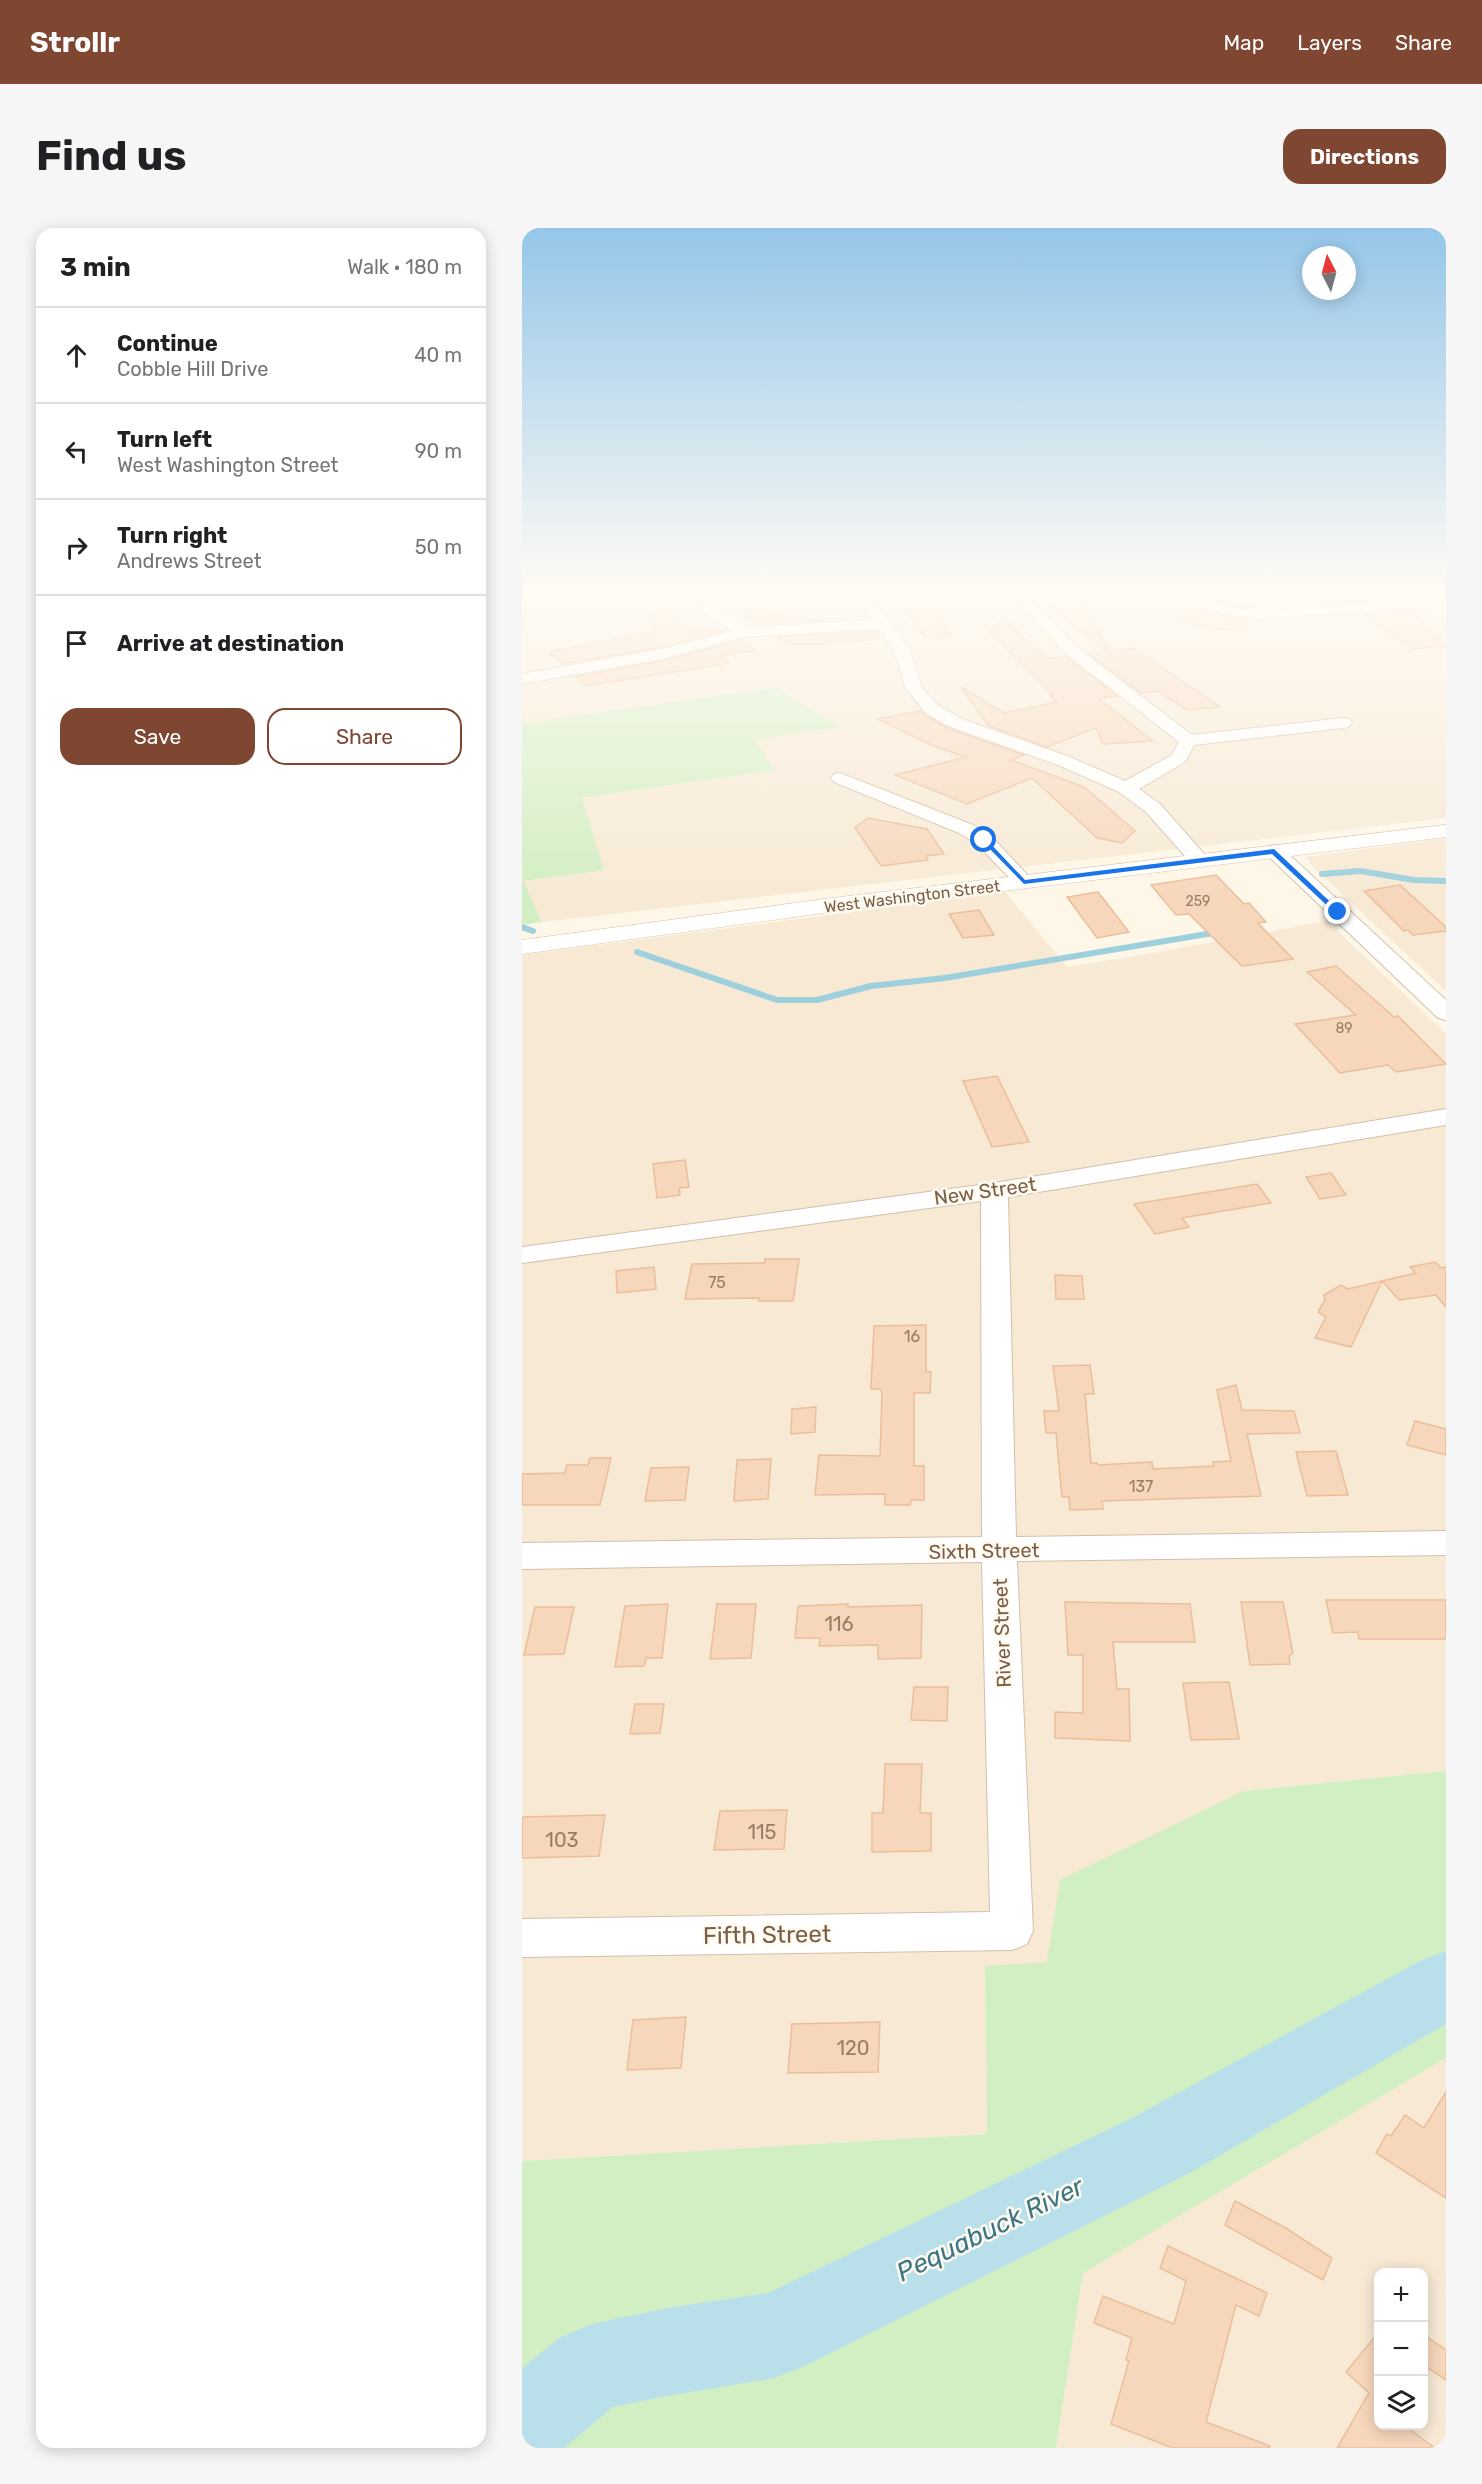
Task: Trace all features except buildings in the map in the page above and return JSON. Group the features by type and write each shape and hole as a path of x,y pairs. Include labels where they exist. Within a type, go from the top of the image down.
{"main road":[{"name":"West Washington Street","path":"522,947 824,906 1446,831"}],"street":[{"path":"916,692 933,710 956,723 1064,761 1126,788 1153,808 1199,860"},
{"path":"1124,692 1188,741 1343,723"},
{"path":"1126,788 1179,758 1188,741"},
{"path":"840,778 966,829 984,840 1024,882"},
{"path":"1274,851 1446,1013"},
{"name":"New Street","path":"522,1255 994,1191 1446,1117"},
{"name":"River Street","path":"994,1191 999,1551 1012,1931"},
{"name":"Sixth Street","path":"522,1556 1446,1543"},
{"name":"Fifth Street","path":"522,1938 1012,1931"}],"shaded area":[{"path":"522,692 744,692 522,724"},
{"path":"782,692 1446,692 1446,818 542,922 522,881 582,798 775,770 753,740 839,727"},
{"path":"1446,838 1446,991 1314,868 1306,857"},
{"path":"1005,892 1067,967 1327,921 1446,1034 1446,1771 1244,1791 1047,1962 985,1967 987,2134 522,2161 522,955"},
{"path":"1446,2058 1446,2448 1056,2448 1083,2273"}],"green space":[{"path":"744,692 782,692 840,727 754,740 775,770 582,798 604,870 523,881 542,922 522,925 522,724"},
{"path":"1446,1771 1446,2058 1083,2273 1056,2448 522,2448 522,2161 987,2134 985,1966 1047,1962 1060,1880 1244,1791"}],"waterway":[{"path":"1322,874 1360,871 1414,880 1446,881"},
{"path":"522,927 533,931"},
{"path":"637,952 777,1000 817,1000 871,986 945,978 1219,932"},
{"name":"Pequabuck River","path":"522,2425 592,2368 667,2352 774,2335 1160,2146 1446,1985"}],"route":[{"path":"984,840 1024,882 1274,851 1338,912"}]}
